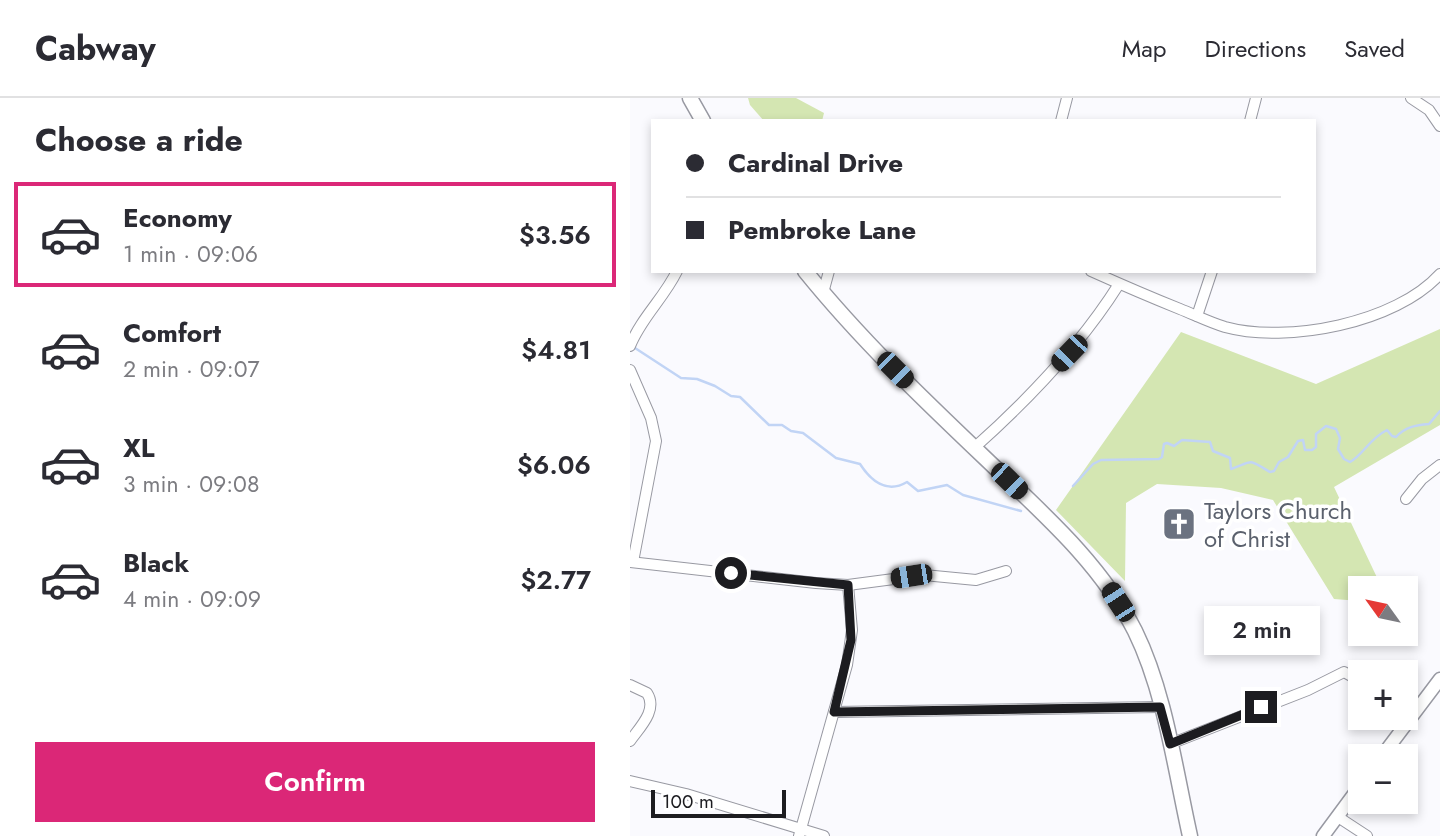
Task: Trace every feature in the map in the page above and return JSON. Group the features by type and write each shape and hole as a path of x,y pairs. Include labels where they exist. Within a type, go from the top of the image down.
{"main road":[{"path":"690,98 701,119"},
{"path":"807,273 879,354 1074,545 1108,586 1143,649 1170,744 1190,836"}],"street":[{"path":"1062,119 1068,98"},
{"path":"1251,119 1256,98"},
{"path":"1411,98 1429,110 1440,126"},
{"path":"630,346 676,273"},
{"path":"823,293 828,273"},
{"path":"1095,273 1225,327 1253,332 1313,330 1339,326 1371,316 1411,298 1440,274"},
{"path":"1197,316 1211,273"},
{"path":"974,448 1025,400 1069,353 1119,284"},
{"path":"630,370 652,418 656,440 631,562 848,585 923,575 976,580 1006,571"},
{"path":"1406,499 1422,479 1440,465"},
{"path":"800,833 851,640 848,585"},
{"path":"1170,744 1308,690 1344,672 1348,674"},
{"path":"1418,706 1440,679"},
{"path":"630,685 647,693 652,704 650,712 630,741"},
{"path":"834,712 1160,707"},
{"path":"630,780 686,794 800,833 824,836"},
{"path":"1323,836 1348,803"},
{"path":"1338,817 1367,836"}],"green space":[{"path":"748,98 796,98 824,113 822,119 762,119 750,105"},
{"path":"1440,329 1440,425 1334,487 1376,576 1348,576 1348,600 1334,599 1273,500 1221,488 1157,484 1126,503 1125,581 1056,510 1181,332 1316,384"}],"waterway":[{"path":"635,348 681,378 697,379 731,396 740,397 769,425 782,425 791,431 803,433 836,458 860,464 869,476 880,484 893,487 907,482 918,491 947,485 963,495 1021,511"},
{"path":"1073,486 1093,464 1101,460 1159,459 1162,457 1164,444 1174,446 1182,440 1210,442 1213,451 1230,458 1231,469 1251,462 1270,472 1288,457 1298,441 1303,440 1305,450 1316,447 1316,434 1326,426 1336,429 1340,438 1338,449 1344,459 1350,462 1387,430 1396,437 1411,427 1429,424 1440,411"}],"place":[{"name":"Taylors Church of Christ","path":"1179,524"}],"route":[{"path":"731,573 848,585 851,640 834,712 1160,707 1170,744 1261,707"}]}
